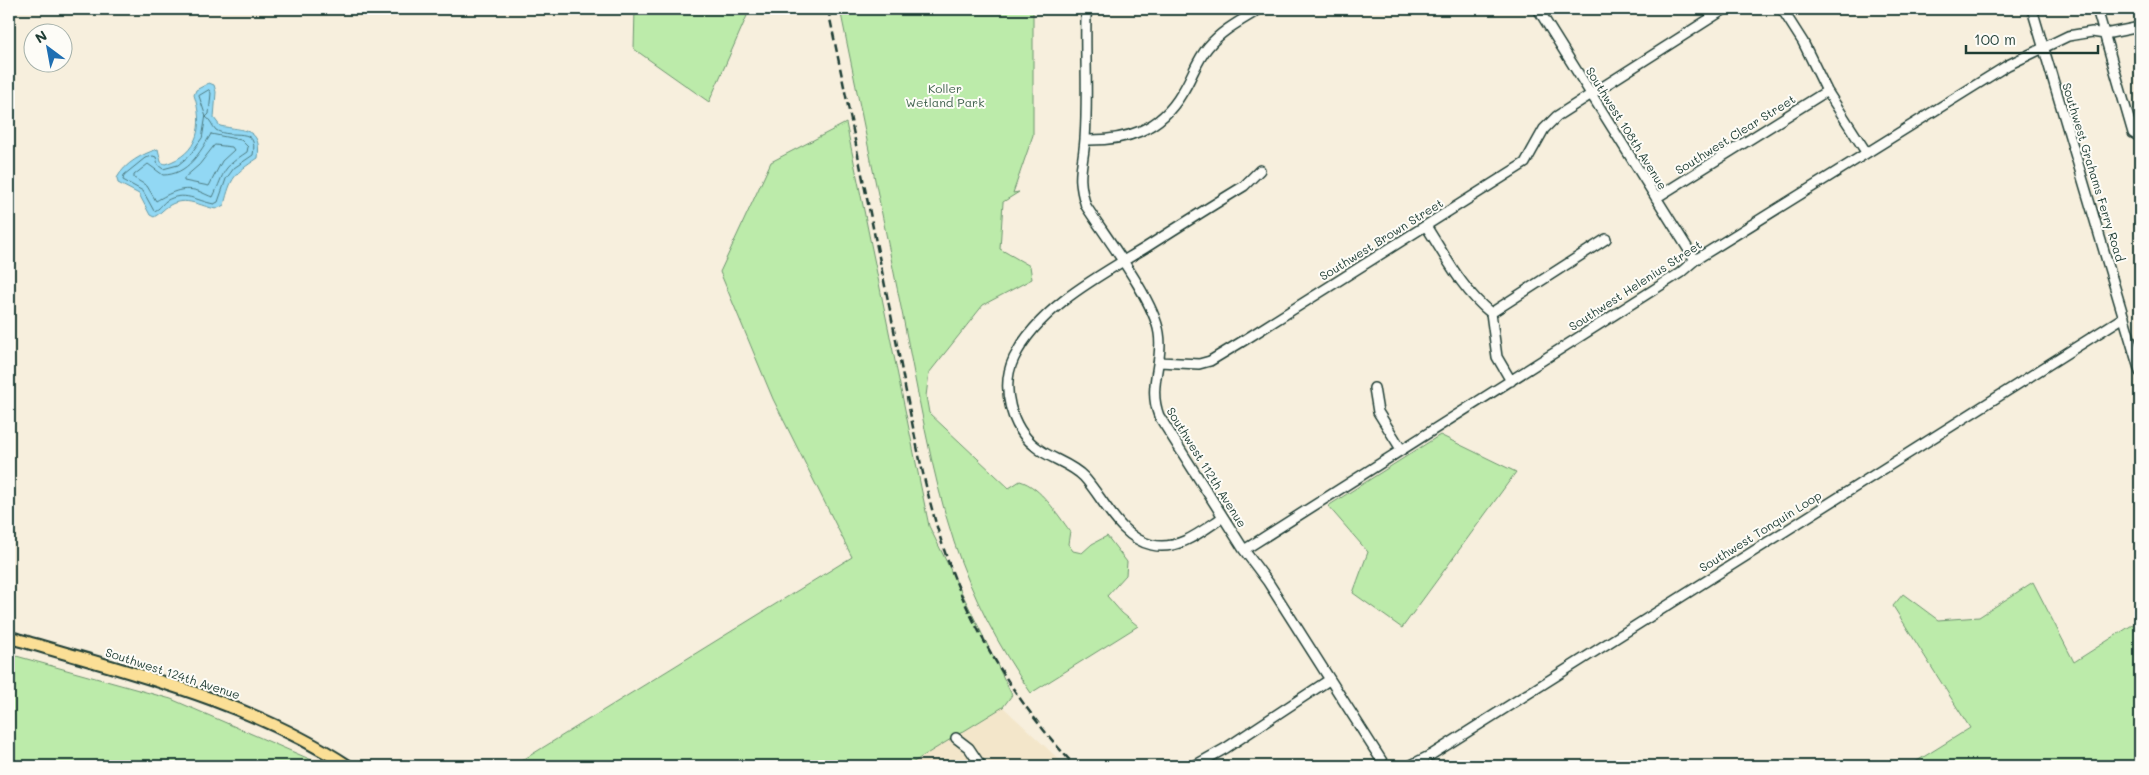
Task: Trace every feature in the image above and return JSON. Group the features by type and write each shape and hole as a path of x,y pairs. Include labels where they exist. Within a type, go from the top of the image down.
{"main road":[{"name":"Southwest 124th Avenue","path":"9,637 211,698 292,734 348,766"}],"street":[{"name":"Southwest 112th Avenue","path":"1088,9 1086,16 1085,140 1080,166 1080,188 1086,206 1154,314 1161,347 1153,384 1155,406 1159,416 1244,550 1268,582 1385,766"},
{"path":"1085,140 1110,141 1130,137 1163,116 1181,95 1193,70 1209,46 1223,32 1260,9"},
{"name":"Southwest 108th Avenue","path":"1538,9 1695,260"},
{"name":"Southwest Brown Street","path":"1159,362 1199,364 1210,361 1525,163 1544,129 1557,116 1725,9"},
{"path":"1782,9 1803,42 1827,91 1866,152"},
{"name":"Southwest Grahams Ferry Road","path":"2032,9 2140,372"},
{"path":"2097,9 2133,133 2140,138"},
{"name":"Southwest Helenius Street","path":"1244,550 1680,273 1695,260 2008,65 2075,34 2092,32 2105,34 2140,27"},
{"name":"Southwest Clear Street","path":"1656,198 1827,91"},
{"path":"1223,517 1178,544 1164,546 1142,542 1121,524 1078,470 1036,448 1017,426 1009,401 1008,378 1013,360 1024,341 1058,304 1244,186 1260,170"},
{"path":"1426,226 1464,286 1476,301 1491,313 1497,357 1511,381"},
{"path":"1491,313 1606,240"},
{"name":"Southwest Tonquin Loop","path":"1409,766 1431,755 2124,317"},
{"path":"1374,388 1378,412 1401,450"},
{"path":"1194,766 1226,748 1329,680"},
{"path":"956,738 969,748 981,766"}],"shaded area":[{"path":"1003,707 1066,766 907,766"}],"green space":[{"path":"635,9 750,9 709,102 634,49"},
{"name":"Koller Wetland Park","path":"840,9 1033,9 1033,135 1013,193 1019,192 1003,202 1000,249 1030,266 1032,279 983,305 929,373 926,396 929,413 1009,488 1020,481 1028,484 1042,495 1070,531 1068,544 1073,551 1082,553 1092,544 1107,536 1127,562 1126,575 1107,596 1122,613 1138,626 1031,693 997,639 969,582 954,542 938,486"},
{"path":"846,123 929,526 1012,695 1003,707 907,766 513,766 852,557 773,399 720,272 771,162"},
{"path":"1440,435 1516,472 1402,628 1353,593 1368,552 1328,506"},
{"path":"2033,582 2074,662 2140,620 2140,766 1909,766 1970,728 1893,606 1903,594 1938,620 1979,617"},
{"path":"9,654 171,699 314,761 320,766 9,766"}],"water":[{"path":"209,83 214,85 216,92 214,118 220,126 250,132 257,141 258,158 235,177 229,188 224,205 216,209 193,202 176,202 154,217 150,215 139,194 118,183 117,178 129,164 140,156 158,149 161,162 165,164 185,153 192,146 198,127 197,106 194,95 196,90"}],"railway":[{"path":"828,9 919,455 940,537 963,600 994,659 1032,715 1075,766"}]}
